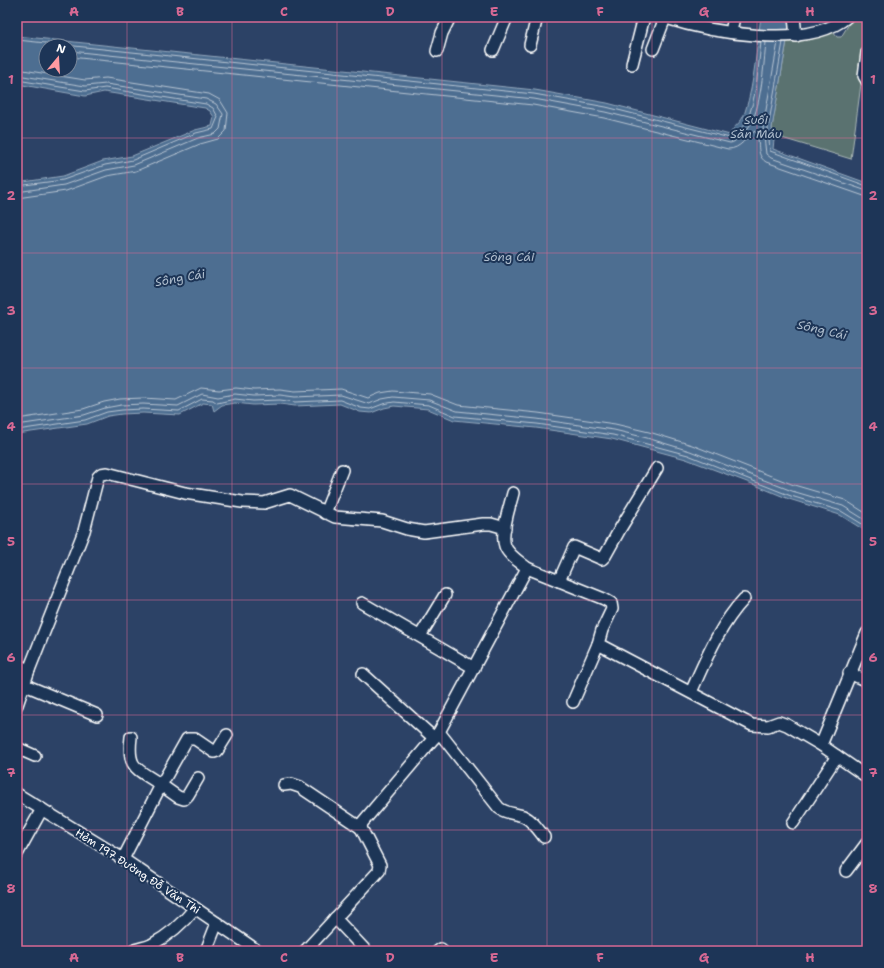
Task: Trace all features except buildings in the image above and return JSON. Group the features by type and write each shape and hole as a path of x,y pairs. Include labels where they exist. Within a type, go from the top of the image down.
{"street":[{"path":"437,51 442,33 450,17"},
{"path":"493,50 508,17"},
{"path":"530,45 537,17"},
{"path":"632,64 644,17"},
{"path":"653,49 664,17 700,27 751,35 796,36 824,30 840,23 847,17"},
{"path":"732,32 734,17"},
{"path":"794,17 796,36"},
{"path":"867,53 864,76 867,80"},
{"path":"559,581 574,547 602,559 605,556 620,528 657,468"},
{"path":"325,513 342,470"},
{"path":"17,705 29,670 76,554 89,517 98,477 101,474 107,473 185,493 242,502 264,503 290,495 297,497 325,513 346,518 382,521 407,529 424,532 483,524 491,524 505,528"},
{"path":"513,493 505,528 505,547 527,568 604,598 611,603 612,609 573,702"},
{"path":"361,828 365,820 436,735 474,668 527,568"},
{"path":"420,636 446,595"},
{"path":"692,692 722,627 732,612 744,599"},
{"path":"362,603 474,668"},
{"path":"821,745 849,673 867,633"},
{"path":"598,644 692,692 752,725 768,726 775,722 779,722 821,745 867,777"},
{"path":"17,665 29,670"},
{"path":"849,673 867,681"},
{"path":"363,674 436,735 499,808 504,812 522,815 530,820 544,837"},
{"path":"25,685 97,715"},
{"path":"123,859 161,785 187,739 195,739 214,752 217,751 227,735"},
{"path":"131,737 129,758 133,765 178,797 184,799 198,778"},
{"path":"17,748 35,756"},
{"path":"793,823 837,756"},
{"path":"284,785 291,784 300,787 361,828 380,865 380,869 305,951"},
{"name":"Hẻm 197 Đường Đỗ Văn Thi","path":"17,794 123,859 258,951"},
{"path":"17,854 42,809"},
{"path":"846,871 867,843"},
{"path":"132,951 150,945 164,936 185,921 195,908"},
{"path":"335,918 366,951"},
{"path":"206,951 218,923"}],"green space":[{"path":"855,17 863,17 867,21 867,39 851,159 772,135 772,127 787,41 812,39 833,32 837,37 841,37 852,19"}],"water":[{"name":"Sông Cái","path":"761,17 791,17 772,128 774,140 773,149 867,183 867,532 840,515 789,499 686,459 612,439 536,428 454,420 428,409 394,406 371,413 360,412 340,404 295,406 280,404 253,405 235,403 222,405 214,411 212,404 203,403 180,415 143,413 122,414 108,416 87,424 17,434 17,183 63,176 103,161 132,156 195,130 212,126 214,117 210,111 205,108 104,92 85,96 17,84 17,36 38,38 38,78 78,78 78,42 535,90 607,103 730,135 743,116 753,77"}],"water label":[{"name":"Suối Săn Máu","path":"756,127"}]}
